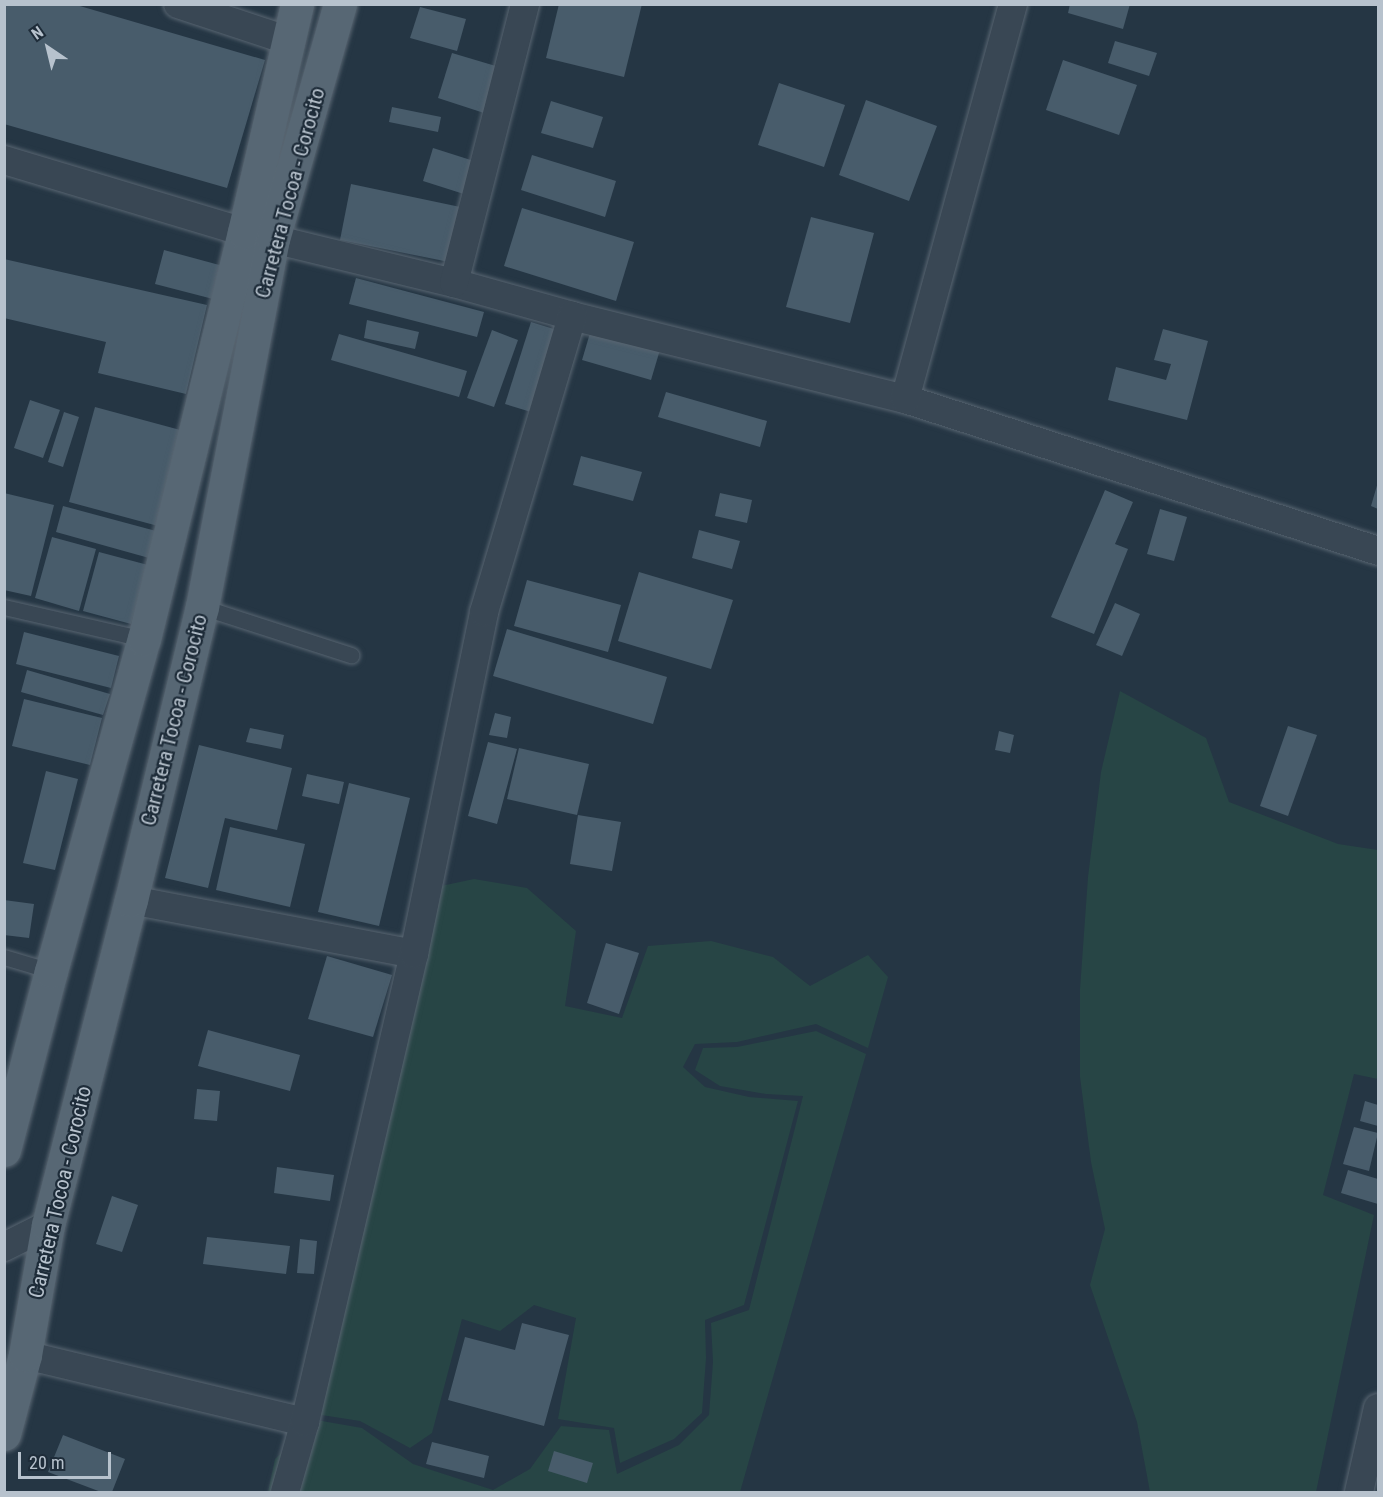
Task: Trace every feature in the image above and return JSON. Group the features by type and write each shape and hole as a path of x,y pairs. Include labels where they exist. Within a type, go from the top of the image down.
{"main road":[{"name":"Carretera Tocoa - Corocito","path":"4,1434 25,1355 48,1225 131,900 202,607 287,40 297,4"},
{"name":"Carretera Tocoa - Corocito","path":"4,1150 51,971 259,236 340,4"}],"street":[{"path":"178,4 287,40"},
{"path":"454,283 525,4"},
{"path":"904,399 1013,4"},
{"path":"4,160 259,236 454,283 572,316 904,399 1378,551"},
{"path":"285,1492 305,1422 414,954 484,612 572,316"},
{"path":"131,900 414,954"},
{"path":"4,1247 48,1225"},
{"path":"25,1355 305,1422"},
{"path":"1359,1492 1378,1408"}],"lane":[{"path":"4,607 144,639"},
{"path":"202,607 351,655"},
{"path":"4,957 51,971"}],"green space":[{"path":"1120,691 1206,738 1229,802 1338,844 1378,850 1378,1079 1354,1074 1323,1195 1374,1215 1316,1492 1150,1492 1137,1422 1090,1285 1105,1229 1091,1162 1080,1077 1080,989 1088,877 1101,772"},
{"path":"474,879 527,888 576,931 565,1006 622,1018 648,946 711,941 773,957 810,986 868,955 888,977 868,1048 816,1024 737,1042 695,1044 683,1067 705,1087 749,1097 798,1101 744,1305 705,1320 706,1358 702,1413 674,1439 620,1463 614,1428 558,1419 576,1318 534,1305 500,1331 462,1319 432,1433 410,1448 360,1421 315,1414 441,886"},
{"path":"816,1031 866,1054 740,1492 268,1492 275,1459 316,1420 362,1428 413,1464 493,1490 530,1469 561,1426 609,1430 617,1474 679,1445 709,1415 713,1362 711,1323 749,1310 803,1096 766,1094 720,1086 695,1070 703,1048 737,1047"}],"building":[{"path":"4,4 73,4 265,60 227,188 4,124"},
{"path":"559,4 642,4 624,77 546,58"},
{"path":"1070,4 1130,4 1123,29 1068,13"},
{"path":"420,7 466,19 457,51 410,38"},
{"path":"1115,41 1157,53 1149,76 1108,63"},
{"path":"452,53 499,67 484,113 438,98"},
{"path":"1063,60 1137,85 1119,135 1046,110"},
{"path":"779,83 845,105 824,167 758,145"},
{"path":"866,100 937,126 909,201 839,175"},
{"path":"551,101 603,117 593,148 541,133"},
{"path":"392,107 441,117 438,132 389,122"},
{"path":"433,148 477,162 467,195 423,181"},
{"path":"532,155 616,181 605,217 521,190"},
{"path":"351,184 465,208 454,263 340,240"},
{"path":"522,208 634,242 616,301 504,266"},
{"path":"811,217 874,233 850,323 786,307"},
{"path":"164,250 223,266 213,299 155,284"},
{"path":"4,259 207,305 186,394 98,373 106,342 4,318"},
{"path":"356,278 484,312 477,337 349,304"},
{"path":"367,320 419,332 415,349 364,338"},
{"path":"531,322 557,330 531,412 505,404"},
{"path":"593,323 662,343 651,380 582,360"},
{"path":"1163,329 1208,341 1187,420 1108,400 1116,367 1166,380 1171,364 1154,360"},
{"path":"492,330 518,340 494,407 467,398"},
{"path":"339,334 467,371 459,397 331,360"},
{"path":"666,392 767,421 760,447 658,417"},
{"path":"30,400 60,410 43,458 14,448"},
{"path":"95,407 184,431 158,526 69,502"},
{"path":"64,412 79,417 63,467 48,462"},
{"path":"581,456 642,472 633,501 573,485"},
{"path":"1378,482 1378,509 1371,506"},
{"path":"1105,490 1133,502 1115,544 1128,549 1094,634 1051,617"},
{"path":"4,493 54,505 31,596 4,590"},
{"path":"720,493 752,500 747,523 715,516"},
{"path":"63,506 156,531 149,558 56,532"},
{"path":"1160,509 1187,517 1174,561 1147,554"},
{"path":"699,530 740,541 732,569 692,558"},
{"path":"52,537 96,549 79,611 35,598"},
{"path":"99,552 148,565 131,624 83,611"},
{"path":"639,572 733,600 711,669 618,641"},
{"path":"527,580 621,605 608,652 514,626"},
{"path":"1115,603 1140,614 1122,656 1096,645"},
{"path":"507,629 667,677 653,724 493,676"},
{"path":"24,632 119,656 111,688 16,664"},
{"path":"27,670 110,694 103,715 21,692"},
{"path":"24,699 102,718 90,765 12,746"},
{"path":"495,713 511,717 507,738 489,735"},
{"path":"1288,726 1317,735 1288,816 1260,806"},
{"path":"250,728 284,735 281,749 246,742"},
{"path":"999,731 1014,735 1010,753 995,750"},
{"path":"488,742 517,749 497,824 468,816"},
{"path":"199,745 292,768 277,830 225,818 208,888 165,878"},
{"path":"519,748 589,764 577,815 507,799"},
{"path":"46,771 78,779 55,870 23,863"},
{"path":"307,774 344,782 339,804 302,796"},
{"path":"349,783 410,798 379,926 318,912"},
{"path":"578,815 621,822 612,871 570,864"},
{"path":"230,827 305,844 290,907 216,890"},
{"path":"4,900 34,904 29,938 4,935"},
{"path":"606,943 639,953 619,1014 587,1003"},
{"path":"327,956 392,975 373,1037 308,1019"},
{"path":"208,1030 300,1055 290,1091 198,1066"},
{"path":"197,1089 220,1091 217,1121 194,1119"},
{"path":"1365,1101 1378,1105 1378,1126 1360,1121"},
{"path":"1354,1127 1378,1133 1369,1171 1343,1164"},
{"path":"277,1167 334,1175 330,1201 274,1193"},
{"path":"1348,1170 1378,1179 1378,1204 1341,1193"},
{"path":"112,1196 138,1205 122,1252 96,1244"},
{"path":"207,1237 290,1246 286,1274 203,1264"},
{"path":"300,1239 317,1241 314,1274 297,1273"},
{"path":"522,1323 569,1335 544,1426 448,1400 465,1337 515,1350"},
{"path":"63,1435 125,1459 112,1492 101,1492 48,1472"},
{"path":"432,1442 489,1456 484,1478 426,1464"},
{"path":"554,1451 593,1463 587,1483 548,1471"}]}
